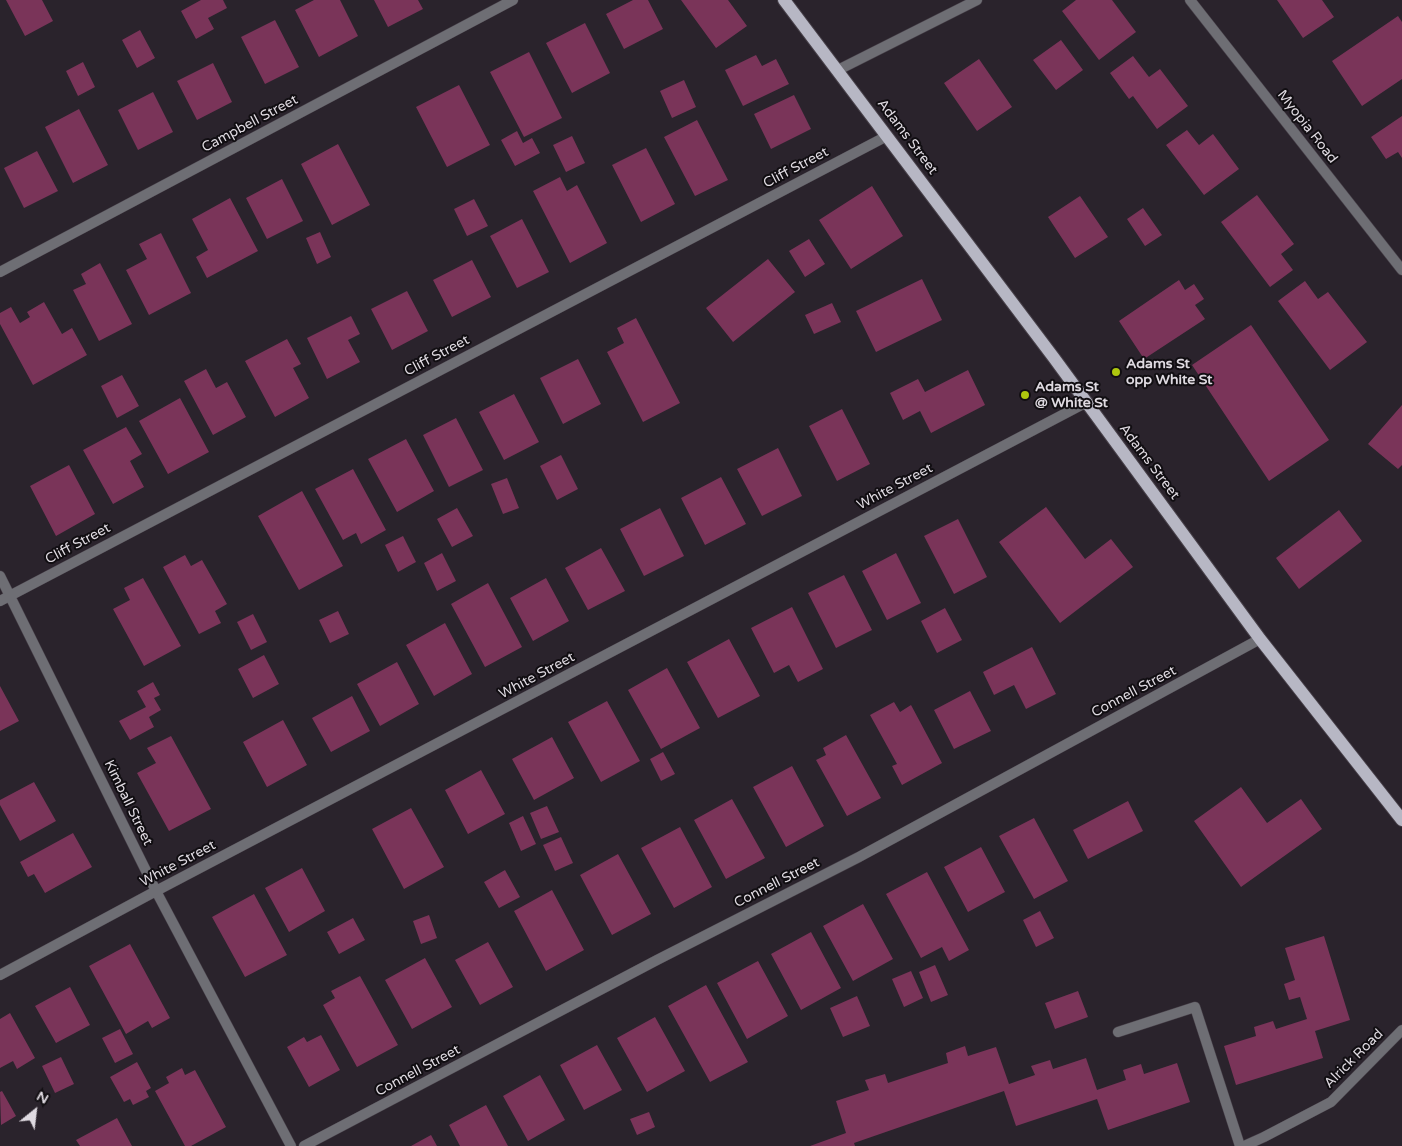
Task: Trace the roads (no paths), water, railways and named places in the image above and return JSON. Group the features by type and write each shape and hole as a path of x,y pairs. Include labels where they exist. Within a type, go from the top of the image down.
{"main road":[{"name":"Adams Street","path":"784,0 1087,402 1260,639 1402,820"}],"street":[{"name":"Campbell Street","path":"0,272 513,0"},
{"path":"838,70 977,0"},
{"name":"Myopia Road","path":"1190,0 1402,270"},
{"name":"Cliff Street","path":"0,601 887,136"},
{"name":"White Street","path":"0,975 156,891 1087,402"},
{"name":"Kimball Street","path":"0,576 156,891 291,1146"},
{"name":"Connell Street","path":"304,1146 657,960 859,857 1260,639"},
{"path":"1118,1032 1195,1007 1240,1146"},
{"name":"Alrick Road","path":"1244,1146 1279,1130 1331,1102 1402,1030"}],"place":[{"name":"Adams St opp White St","path":"1116,372"},
{"name":"Adams St @ White St","path":"1025,395"}]}
